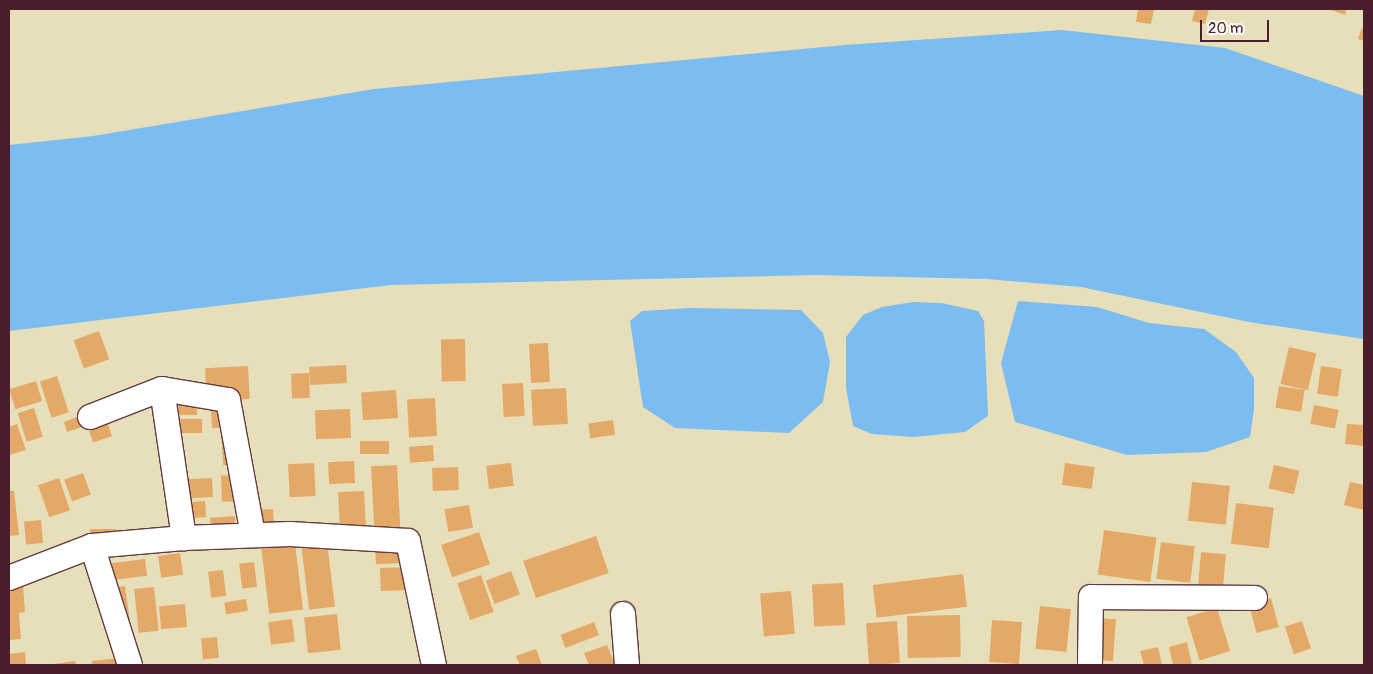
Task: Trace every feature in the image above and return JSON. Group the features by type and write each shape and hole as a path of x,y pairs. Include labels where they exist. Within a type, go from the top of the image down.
{"street":[{"path":"90,417 162,389 228,400 253,535"},
{"path":"162,389 184,538"},
{"path":"9,578 92,546 184,538 290,534 408,541 434,665"},
{"path":"92,546 130,665"},
{"path":"1090,665 1091,597 1255,598"},
{"path":"623,614 627,665"}],"water":[{"path":"1062,30 1225,48 1364,96 1364,339 1249,322 1081,287 987,279 815,275 391,285 9,331 9,145 93,136 374,89 845,45"},
{"path":"1018,301 1097,307 1149,323 1204,329 1236,352 1254,378 1254,410 1250,437 1206,452 1127,455 1015,422 1001,363"},
{"path":"913,302 942,303 978,311 984,321 988,416 965,432 913,437 872,434 853,426 846,388 846,337 863,315 882,307"},
{"path":"691,308 801,310 823,333 830,362 823,402 789,433 675,428 643,407 630,321 642,311"}],"building":[{"path":"1138,9 1154,9 1151,24 1136,22"},
{"path":"1195,9 1209,9 1205,24 1192,21"},
{"path":"1328,9 1347,9 1345,15"},
{"path":"1362,28 1364,29 1364,41 1358,39"},
{"path":"99,331 109,359 84,368 74,340"},
{"path":"441,339 465,339 466,381 442,381"},
{"path":"548,343 550,382 531,383 529,344"},
{"path":"1289,347 1316,353 1308,390 1280,384"},
{"path":"346,365 347,383 310,385 309,367"},
{"path":"248,366 250,399 207,401 205,368"},
{"path":"1321,366 1342,369 1338,397 1317,394"},
{"path":"309,373 310,398 292,399 291,374"},
{"path":"57,376 69,412 52,418 40,382"},
{"path":"36,381 42,401 15,409 9,389"},
{"path":"523,383 525,416 504,417 502,384"},
{"path":"1279,386 1305,390 1301,412 1276,408"},
{"path":"566,388 568,424 533,426 531,390"},
{"path":"396,390 398,418 363,420 361,392"},
{"path":"435,398 437,436 409,437 407,399"},
{"path":"176,402 197,402 197,415 176,415"},
{"path":"1314,405 1339,410 1335,428 1310,424"},
{"path":"34,408 43,437 27,442 18,413"},
{"path":"235,408 236,427 212,428 211,409"},
{"path":"350,409 351,438 316,439 315,410"},
{"path":"79,416 82,427 67,432 64,422"},
{"path":"180,419 202,419 202,433 180,433"},
{"path":"613,420 615,435 590,438 588,423"},
{"path":"107,421 112,436 93,442 88,427"},
{"path":"17,424 26,450 9,455 9,427"},
{"path":"1347,424 1364,425 1364,446 1345,444"},
{"path":"239,432 241,464 223,465 221,433"},
{"path":"360,441 389,441 389,454 360,454"},
{"path":"433,445 434,461 410,463 409,447"},
{"path":"354,461 355,483 329,484 328,462"},
{"path":"314,463 316,496 290,497 288,464"},
{"path":"511,463 514,486 489,489 486,466"},
{"path":"1065,463 1095,467 1092,489 1062,485"},
{"path":"397,465 400,531 374,532 371,466"},
{"path":"1274,465 1299,471 1294,494 1269,488"},
{"path":"458,467 459,490 433,491 432,468"},
{"path":"83,473 91,495 72,501 64,480"},
{"path":"246,475 247,501 222,502 221,476"},
{"path":"59,478 70,510 49,517 38,485"},
{"path":"212,478 213,497 183,499 182,480"},
{"path":"1192,482 1230,486 1226,525 1188,521"},
{"path":"1350,482 1364,485 1364,510 1344,505"},
{"path":"9,491 14,491 19,535 9,536"},
{"path":"364,491 366,527 340,528 338,492"},
{"path":"205,501 206,517 178,519 177,503"},
{"path":"1236,503 1274,508 1269,548 1231,544"},
{"path":"469,505 473,528 448,532 444,509"},
{"path":"273,509 274,529 252,530 251,510"},
{"path":"235,516 236,530 211,532 210,518"},
{"path":"41,520 43,543 26,544 24,521"},
{"path":"90,529 116,529 116,539 90,539"},
{"path":"1104,530 1156,537 1150,582 1098,575"},
{"path":"479,532 490,564 452,577 441,545"},
{"path":"596,536 609,573 536,598 523,561"},
{"path":"327,542 335,607 309,610 301,545"},
{"path":"1161,542 1195,546 1190,583 1156,579"},
{"path":"295,544 303,610 269,614 261,548"},
{"path":"401,545 402,563 376,564 375,546"},
{"path":"1201,552 1226,554 1223,588 1198,586"},
{"path":"180,553 183,575 161,578 158,556"},
{"path":"145,559 147,576 111,580 109,563"},
{"path":"254,562 257,587 242,589 239,564"},
{"path":"411,567 412,590 381,591 380,568"},
{"path":"223,570 226,596 211,598 208,572"},
{"path":"511,571 520,594 495,604 486,581"},
{"path":"963,574 967,607 877,618 873,585"},
{"path":"481,575 494,612 470,620 457,583"},
{"path":"843,583 845,625 814,627 812,585"},
{"path":"23,585 25,612 19,613 21,639 9,640 9,586"},
{"path":"125,586 130,623 112,625 107,589"},
{"path":"154,587 159,631 139,633 134,589"},
{"path":"791,591 795,634 764,637 760,594"},
{"path":"1271,598 1279,627 1257,633 1249,604"},
{"path":"246,599 248,611 226,614 224,602"},
{"path":"185,604 187,627 161,629 159,606"},
{"path":"1040,606 1071,609 1066,652 1036,649"},
{"path":"1217,608 1230,651 1200,660 1186,617"},
{"path":"337,614 341,650 308,653 304,617"},
{"path":"960,615 961,657 908,658 907,616"},
{"path":"1085,617 1116,619 1113,661 1082,659"},
{"path":"292,619 295,642 271,645 268,622"},
{"path":"992,620 1022,622 1019,664 989,662"},
{"path":"897,621 900,663 869,665 866,623"},
{"path":"1302,621 1311,649 1294,654 1285,627"},
{"path":"594,622 599,635 565,648 560,635"},
{"path":"217,637 219,658 203,659 201,638"},
{"path":"1187,642 1192,665 1173,665 1169,647"},
{"path":"607,645 615,665 589,665 584,653"},
{"path":"1158,647 1162,665 1144,665 1140,651"},
{"path":"536,649 542,665 520,665 516,656"},
{"path":"25,652 26,665 9,665 9,654"},
{"path":"120,658 121,665 92,665 92,661"},
{"path":"75,661 76,665 54,665 54,664"}]}
